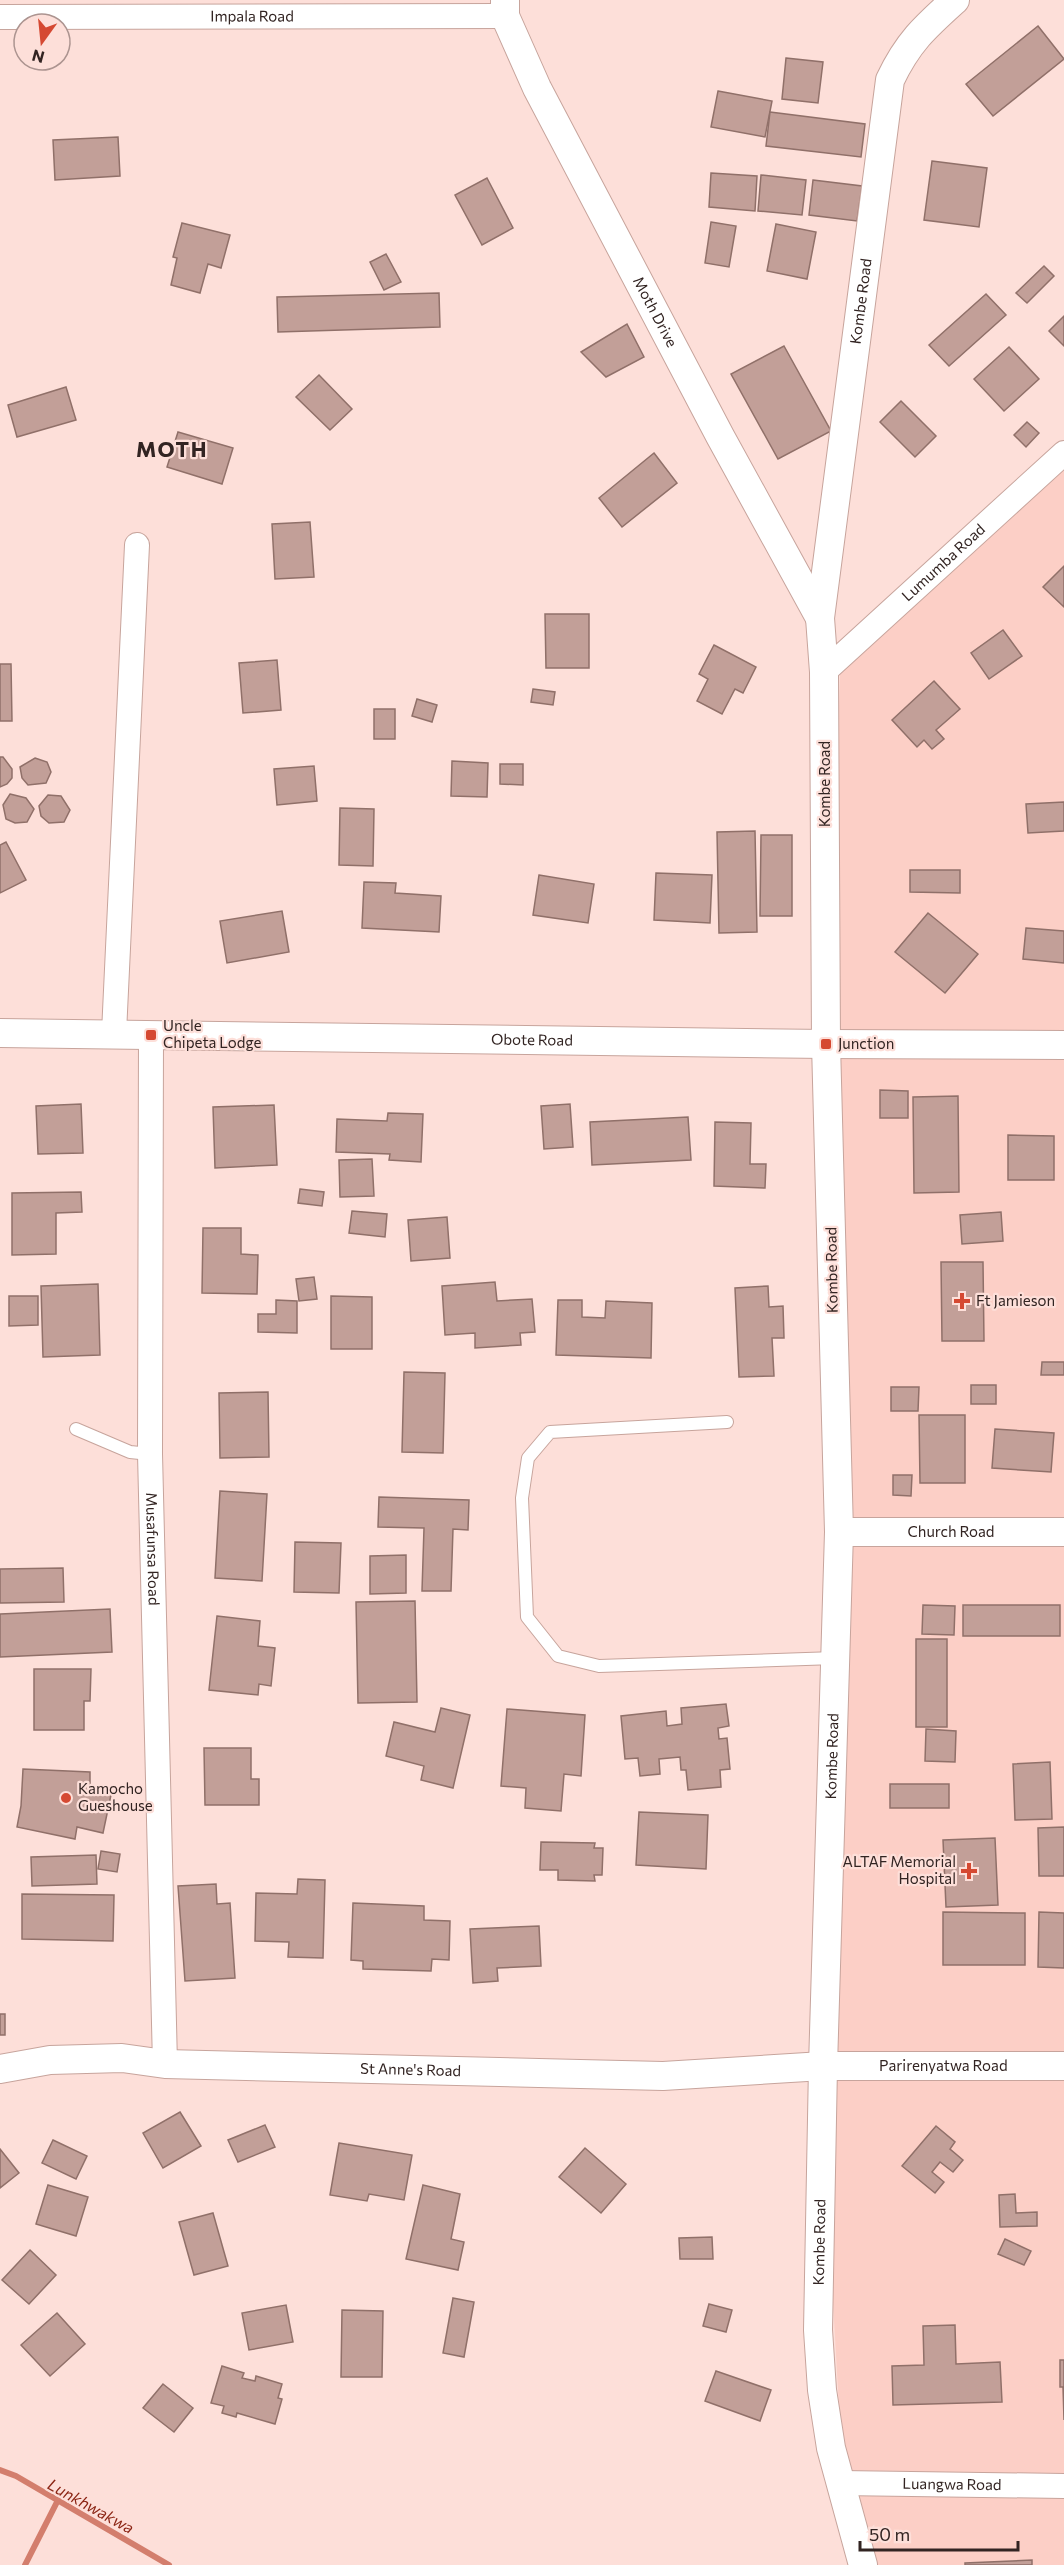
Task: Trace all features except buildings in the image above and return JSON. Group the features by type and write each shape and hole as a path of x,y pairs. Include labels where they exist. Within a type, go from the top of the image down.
{"street":[{"name":"Kombe Road","path":"862,2565 831,2448 822,2390 818,2330 823,2066 839,1532 826,1044 824,672 820,618 890,80 901,56 914,38 955,0"},
{"name":"Moth Drive","path":"505,8 542,98 720,436 820,618"},
{"name":"Impala Road","path":"0,17 505,8"},
{"name":"Lumumba Road","path":"824,672 1064,453"},
{"path":"114,1033 137,545"},
{"name":"Obote Road","path":"0,1033 1064,1045"},
{"name":"Musafunsa Road","path":"151,1035 150,1454 165,2064"},
{"name":"Church Road","path":"839,1532 1064,1532"},
{"name":"St Anne's Road","path":"0,2070 50,2060 122,2058 165,2064 663,2076 823,2066"},
{"name":"Parirenyatwa Road","path":"823,2066 1064,2066"},
{"name":"Luangwa Road","path":"840,2483 1064,2486"}],"lane":[{"path":"727,1422 550,1432 528,1458 522,1498 527,1617 558,1656 599,1666 835,1658"},
{"path":"76,1429 130,1452 150,1454"}],"shaded area":[{"path":"1064,442 1064,2565 848,2565 822,2109 827,1075 841,646"}],"waterway":[{"name":"Lunkhwakwa","path":"0,2470 16,2476 169,2565"},
{"path":"25,2565 58,2500"}],"place":[{"name":"Uncle Chipeta Lodge","path":"151,1035"},
{"name":"Junction","path":"826,1044"},
{"name":"Ft Jamieson","path":"962,1301"},
{"name":"Kamocho Gueshouse","path":"66,1798"},
{"name":"ALTAF Memorial Hospital","path":"969,1871"}],"district":[{"name":"MOTH","path":"172,450"}]}
